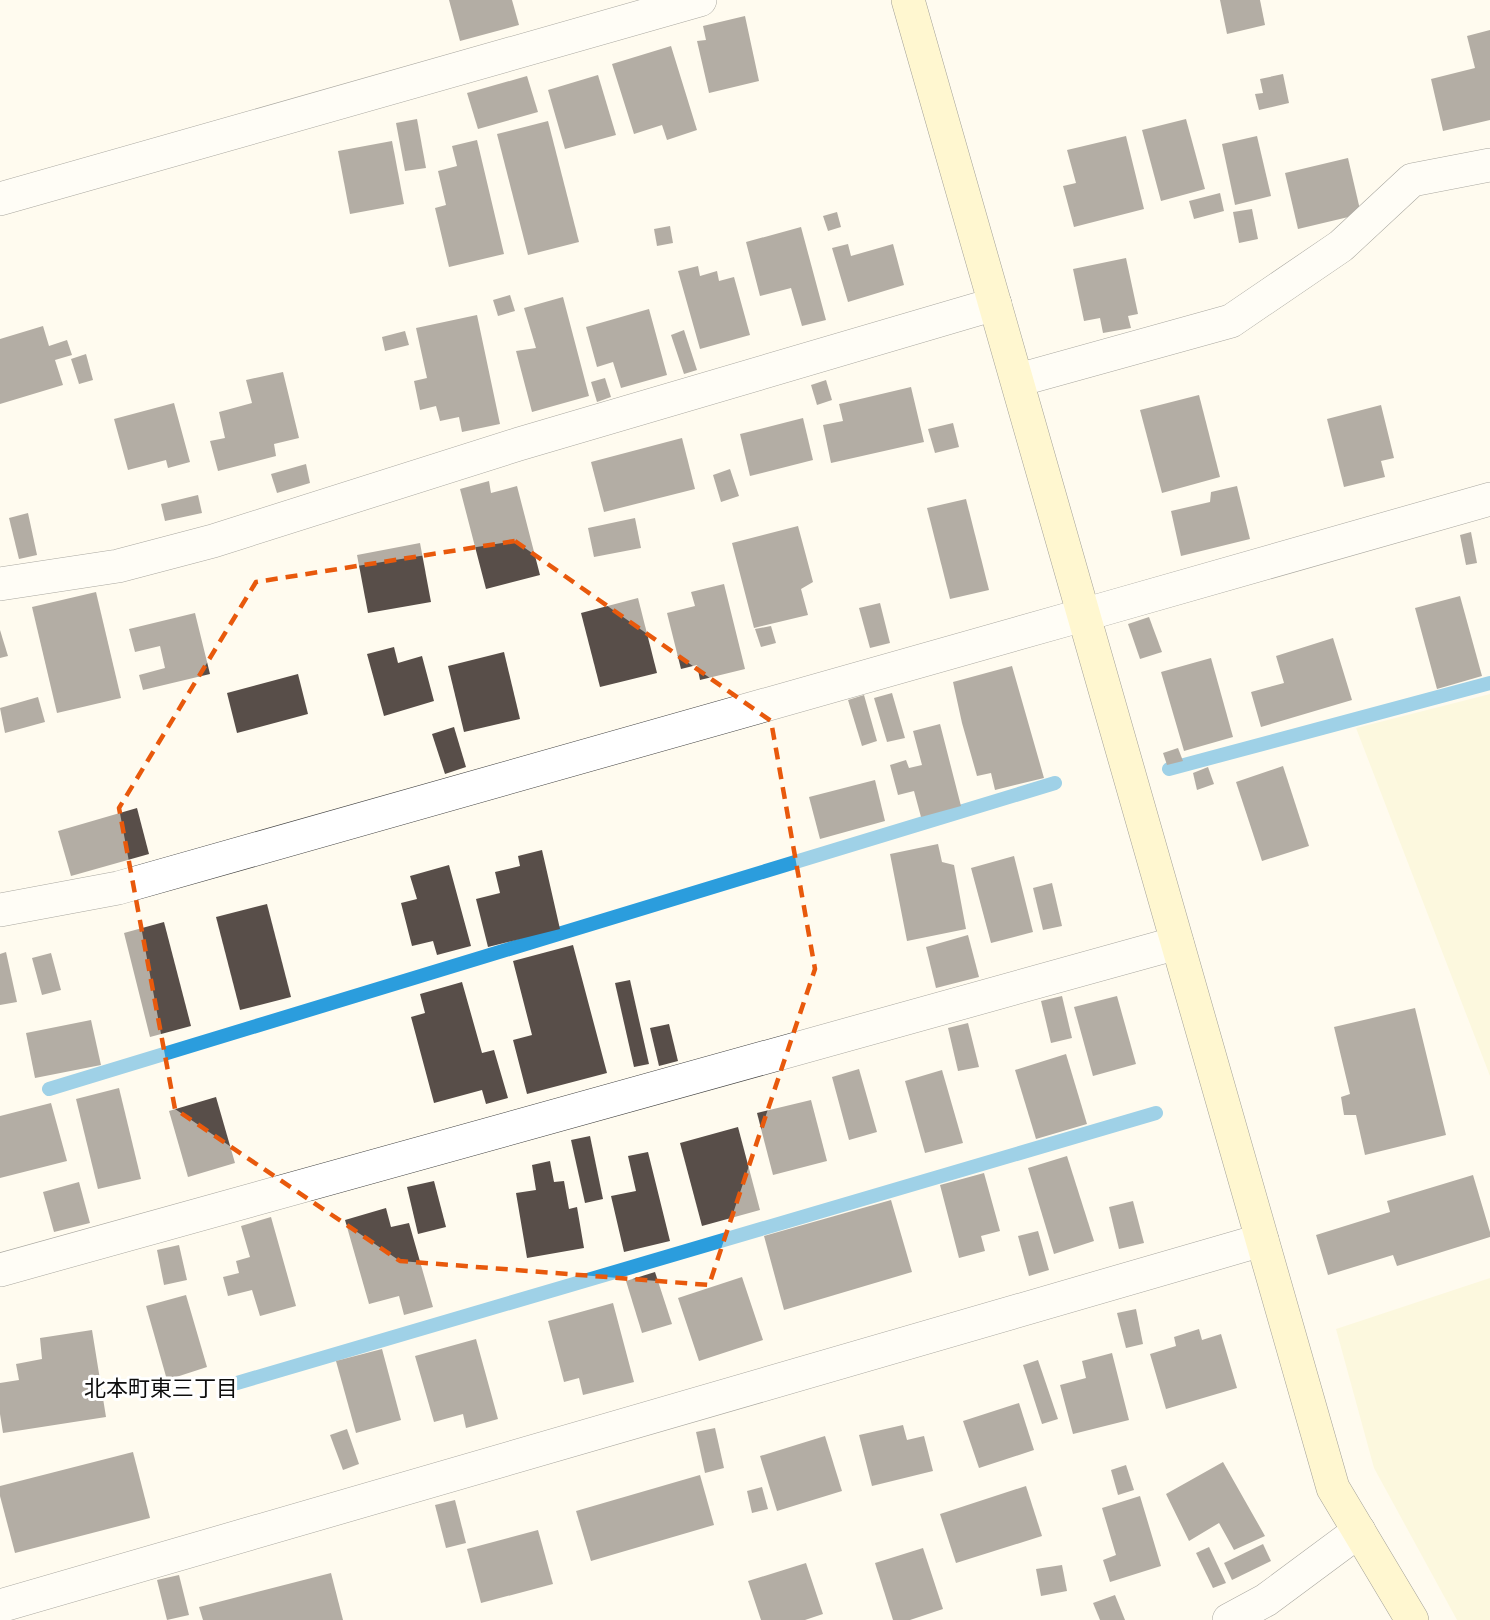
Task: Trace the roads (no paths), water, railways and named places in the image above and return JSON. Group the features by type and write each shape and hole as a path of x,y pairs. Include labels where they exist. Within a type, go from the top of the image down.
{"street":[{"path":"0,199 700,0"},
{"path":"908,0 1333,1488 1412,1620"},
{"path":"1018,380 1232,321 1341,246 1412,180 1490,165"},
{"path":"0,584 118,566 213,541 519,444 995,304"},
{"path":"0,910 118,888 1490,499"},
{"path":"0,1270 1177,944"},
{"path":"0,1606 1262,1240"},
{"path":"1229,1620 1271,1610 1359,1531"}],"waterway":[{"path":"1169,769 1490,683"},
{"path":"49,1089 1055,783"},
{"path":"237,1383 1156,1113"}],"district":[{"name":"北本町東三丁目","path":"161,1386"}]}
